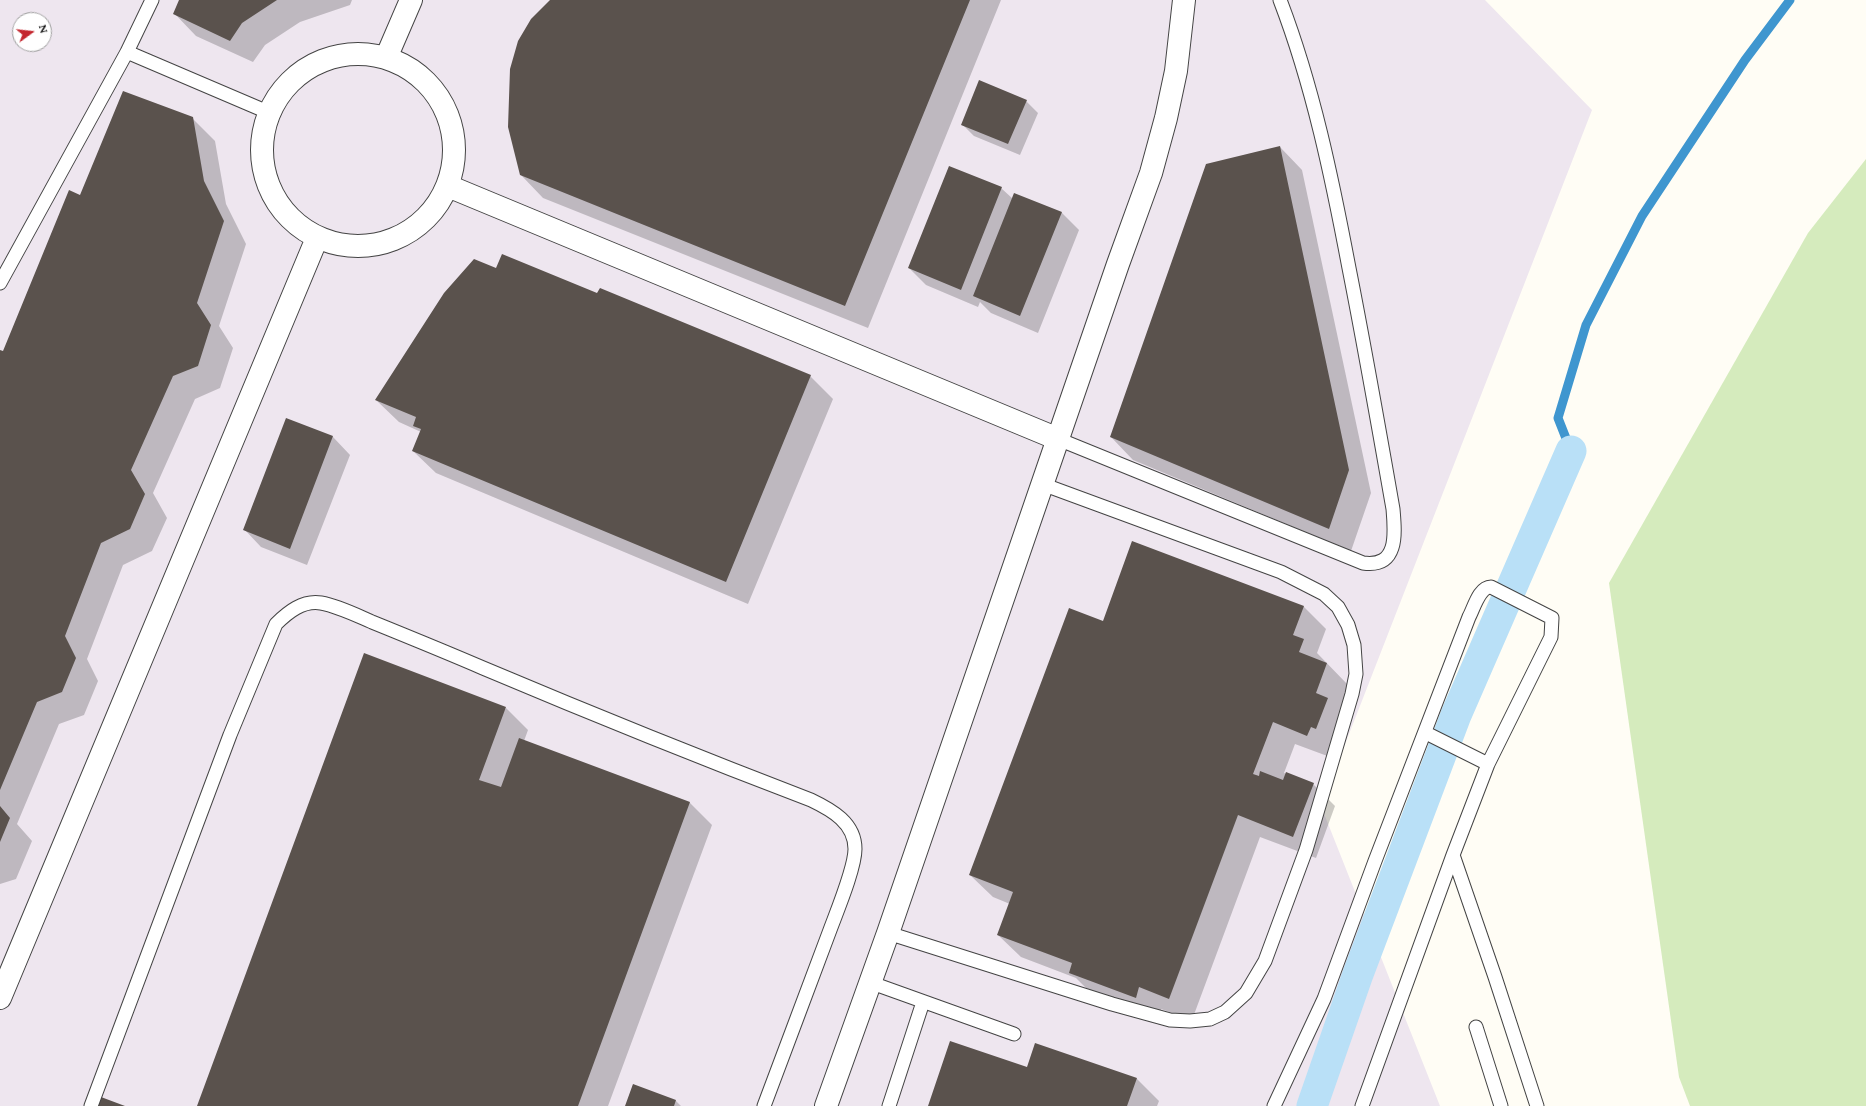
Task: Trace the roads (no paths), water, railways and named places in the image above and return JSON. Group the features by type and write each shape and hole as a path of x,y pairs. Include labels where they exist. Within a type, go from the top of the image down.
{"street":[{"path":"386,58 412,0"},
{"path":"826,1106 869,982 888,933 1118,264 1151,173 1176,71 1184,0"},
{"path":"358,54 386,58 415,72 437,94 451,123 455,155 448,186 432,213 408,234 379,245 348,246 317,238 293,221 275,198 264,171 262,141 270,113 284,88 305,70 330,58 358,54"},
{"path":"448,186 1058,438"},
{"path":"0,998 317,238"}],"lane":[{"path":"0,283 127,52 152,0"},
{"path":"1058,438 1363,563 1377,563 1385,560 1392,550 1395,538 1394,509 1337,206 1306,78 1291,29 1280,0"},
{"path":"127,52 270,113"},
{"path":"888,933 1105,1002 1170,1020 1190,1022 1210,1019 1225,1012 1246,993 1266,961 1306,850 1348,709 1356,674 1352,638 1348,625 1338,607 1324,594 1281,572 1042,484"},
{"path":"1274,1106 1324,999 1372,869 1426,733 1469,617 1483,591 1487,587 1491,587 1552,618 1552,631 1548,645 1488,764 1453,855 1362,1106"},
{"path":"91,1106 230,735 276,624 286,614 312,602 322,603 416,639 557,699 811,800 826,807 841,818 852,835 855,849 851,868 837,913 764,1106"},
{"path":"1426,733 1488,764"},
{"path":"1453,855 1493,970 1537,1106"},
{"path":"869,982 1014,1034"},
{"path":"888,1106 923,1002"},
{"path":"1476,1027 1501,1106"}],"waterway":[{"path":"1571,451 1558,418 1586,325 1642,216 1745,60 1790,0"},
{"path":"1312,1106 1358,974 1456,715 1571,451"}]}
